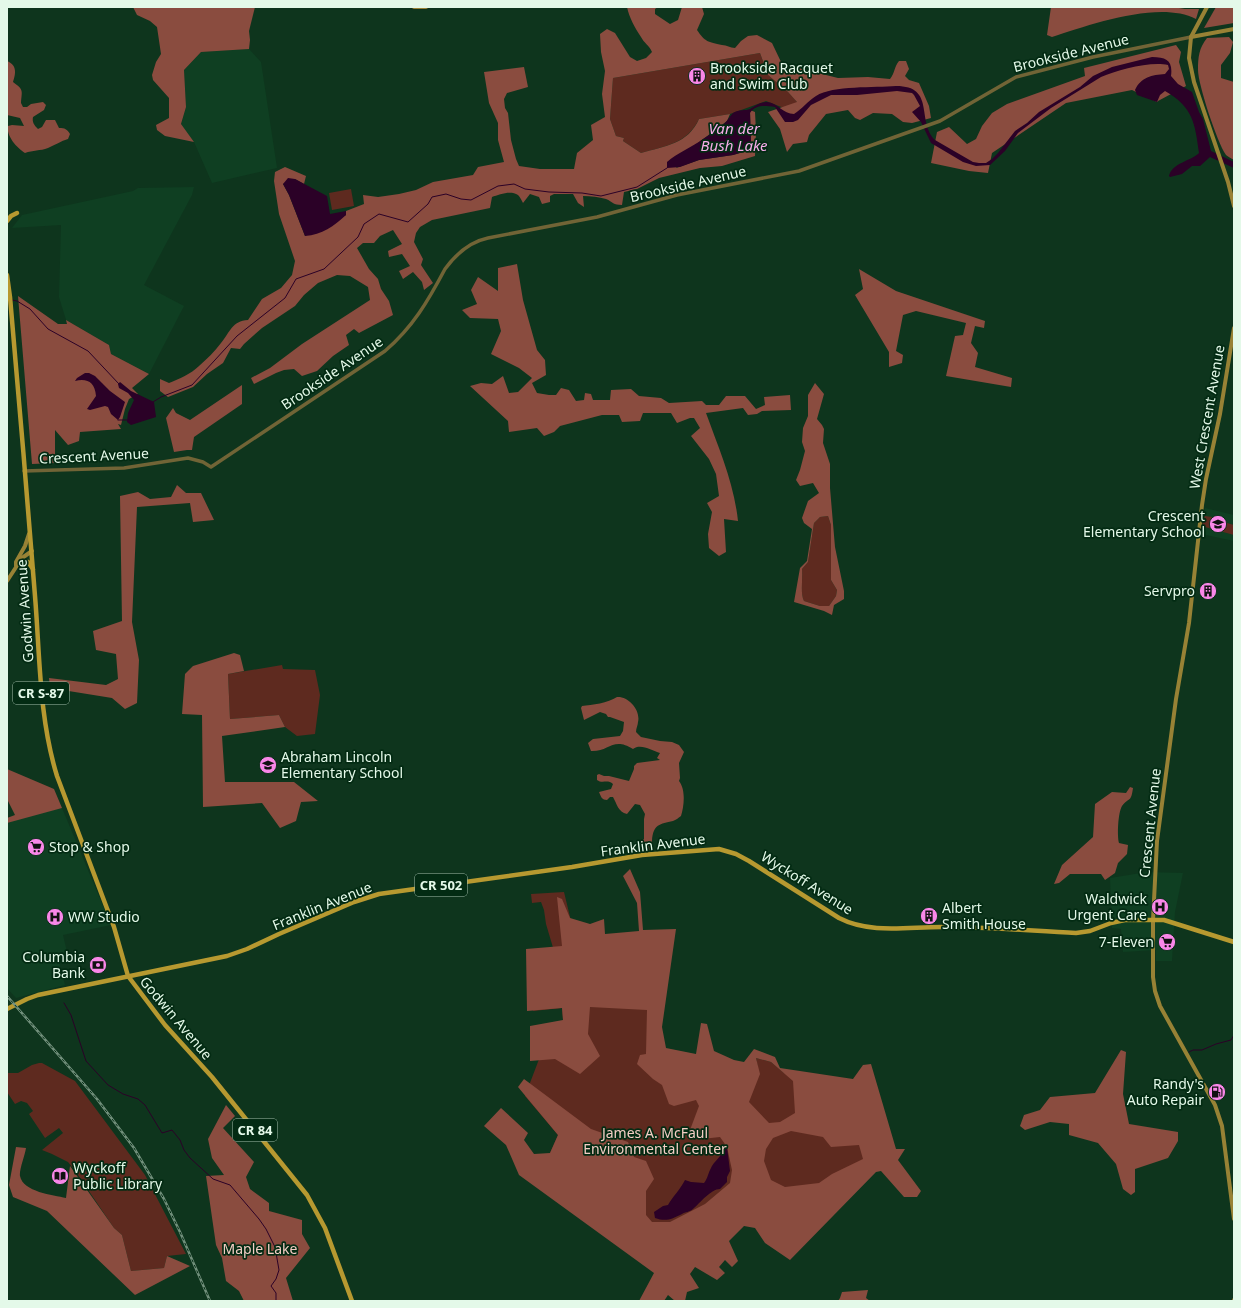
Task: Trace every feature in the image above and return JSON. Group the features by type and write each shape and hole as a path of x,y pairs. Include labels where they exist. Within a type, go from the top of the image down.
{"main road":[{"path":"414,7 426,7"},
{"path":"1207,7 1191,37 1189,51 1191,72 1228,182 1234,206"},
{"path":"1198,25 1201,31 1206,34"},
{"name":"Brookside Avenue","path":"1191,37 1234,29"},
{"path":"7,221 11,216 17,213"},
{"path":"7,275 32,551 22,558 7,581"},
{"name":"West Crescent Avenue","path":"1202,510 1206,479 1220,414 1234,328"},
{"name":"Crescent Avenue","path":"1202,510 1189,623 1176,699 1157,841 1153,920 1153,977 1157,999 1218,1111 1222,1126 1229,1171 1234,1219"},
{"path":"17,565 16,562 25,546 30,531"},
{"name":"Godwin Avenue","path":"32,551 42,707 52,758 57,776 116,932 128,976 165,1025 216,1082 307,1195 325,1228 352,1301"},
{"path":"17,565 22,561 28,562 33,570"},
{"name":"Franklin Avenue","path":"7,1009 27,998 38,995 237,953 354,902 379,894 572,868 642,855 712,849 729,851 746,859"},
{"name":"Wyckoff Avenue","path":"746,859 839,918 863,927 948,927 1076,933 1090,931 1118,922 1153,920 1168,921 1234,942"}],"street":[{"name":"Brookside Avenue","path":"211,467 385,351 397,341 419,314 450,262 462,250 474,243 491,238 597,218 677,195 799,171 929,125 954,114 1016,76 1093,57 1191,37"},
{"name":"Crescent Avenue","path":"24,471 124,468 188,458 203,462 211,467"}],"shaded area":[{"path":"249,49 261,62 277,168 212,183 194,142 181,125 186,107 184,70 201,52"},
{"path":"194,187 192,195 144,285 184,306 149,374 111,354 109,345 66,320 59,297 61,225 12,228 22,215 133,191 138,188"},
{"name":"Crescent Elementary School","path":"1205,508 1234,515 1234,541 1201,534"},
{"path":"62,808 111,925 63,935 67,952 57,954 65,985 16,998 7,988 7,820"},
{"path":"1147,872 1183,873 1175,912 1172,961 1156,961 1156,950 1123,952 1121,929 1112,928 1110,878"}],"green space":[{"path":"133,7 255,7 249,31 249,49 201,52 184,70 186,107 181,124 194,142 165,136 157,130 156,125 169,118 169,98 153,80 152,75 156,62 161,54 157,27 150,21 137,15"},
{"path":"627,7 658,7 655,9 655,14 670,24 678,20 682,7 702,7 704,14 697,30 707,41 735,48 748,36 757,35 772,43 782,64 838,78 868,77 890,79 899,61 906,61 909,69 905,76 909,80 919,83 929,106 931,118 912,123 903,122 892,114 873,113 860,120 855,118 848,110 826,114 809,135 807,142 793,144 787,152 780,129 768,112 797,102 768,75 760,53 613,78 610,119 616,136 624,138 623,141 641,153 667,146 682,139 689,134 699,119 730,114 727,121 690,149 676,168 699,160 733,155 750,150 750,110 755,112 755,156 722,166 700,168 659,178 637,189 624,192 622,205 615,204 603,198 583,196 584,207 578,203 573,194 554,194 550,196 550,202 542,204 539,197 530,194 523,203 518,195 508,193 492,197 490,208 432,220 420,227 416,233 414,242 423,259 421,265 433,283 424,290 422,282 413,272 403,279 399,271 410,266 402,254 389,257 388,251 402,244 393,230 380,236 374,243 363,243 357,248 369,269 378,279 381,289 389,301 393,315 359,333 354,329 346,335 349,345 333,356 317,371 302,376 294,369 284,370 254,384 251,378 270,368 302,344 370,300 368,287 350,276 337,275 318,283 304,295 295,306 262,328 240,349 231,348 223,363 207,374 193,387 168,397 160,391 160,379 169,383 196,369 208,358 238,322 248,320 262,299 281,288 292,275 295,261 279,214 274,181 275,172 285,167 306,176 304,184 295,179 283,184 289,195 305,236 346,215 346,211 364,204 363,195 378,197 399,194 416,190 433,182 473,175 478,167 504,162 498,140 498,123 489,103 484,72 524,67 528,87 507,93 504,99 505,108 508,113 511,140 519,166 540,169 574,169 577,153 593,140 591,125 605,117 602,94 605,71 601,52 600,34 607,29 615,33 630,57 637,61 646,58 652,52 634,26"},
{"path":"1051,7 1173,7 1199,9 1196,19 1181,14 1163,12 1144,13 1124,16 1085,26 1052,37 1047,35"},
{"path":"1216,7 1234,7 1234,23 1204,28"},
{"path":"1229,37 1233,42 1230,53 1221,65 1221,78 1234,82 1234,160 1226,155 1213,126 1204,100 1198,70 1198,61 1202,45 1207,38"},
{"path":"1176,45 1181,52 1179,62 1186,86 1157,102 1132,90 1066,103 992,153 988,173 969,171 931,163 937,132 949,127 967,144 976,139 982,126 992,113 1007,104 1085,76 1084,68"},
{"path":"760,53 768,75 788,92 798,103 789,110 766,101 730,114 699,119 694,127 682,139 667,146 641,153 623,141 624,138 616,136 610,119 613,78"},
{"path":"7,61 14,67 15,75 13,82 22,91 21,103 23,107 43,102 46,105 44,110 33,117 35,126 38,129 42,127 46,120 55,120 59,128 66,129 69,132 70,134 68,139 42,150 25,153 10,138 8,126 24,126 20,118 7,115"},
{"path":"351,189 354,206 332,210 329,193"},
{"path":"517,264 523,300 537,350 545,360 546,375 532,383 537,393 556,395 561,388 569,390 576,401 584,400 585,393 591,394 593,400 610,400 611,390 631,389 639,396 661,398 669,403 702,401 706,405 719,405 726,396 745,396 756,409 765,405 764,397 790,395 791,410 762,411 757,414 748,415 743,408 706,413 725,466 736,507 738,521 724,519 726,552 719,556 709,548 708,534 712,512 707,503 719,496 716,474 709,459 691,436 700,428 694,418 677,423 671,413 643,413 640,421 622,422 619,415 602,415 560,426 554,432 544,436 537,428 509,432 508,421 470,386 481,383 492,384 503,376 509,393 518,392 532,378 519,368 491,354 501,331 498,319 470,318 462,310 477,304 471,290 478,277 498,291 498,268"},
{"path":"859,269 896,291 985,321 984,328 975,326 971,343 978,353 975,367 1012,378 1011,387 946,376 955,336 963,335 966,323 916,311 903,315 896,351 903,355 902,363 889,367 889,352 855,295 863,289"},
{"path":"18,296 58,324 67,324 66,320 109,345 111,354 149,374 132,388 138,394 129,399 121,425 118,424 121,429 80,432 79,441 68,445 55,430 55,463 32,464"},
{"path":"815,383 824,394 817,419 824,429 823,443 830,464 830,488 835,547 844,591 844,599 834,605 832,615 794,602 800,568 807,561 812,529 804,523 802,518 808,501 819,493 813,483 800,486 796,480 805,451 802,442 803,428 808,416 808,395","holes":["828,516 831,525 831,580 837,590 836,596 829,606 820,606 804,601 802,590 802,569 808,562 814,523 820,517"]},
{"path":"242,385 242,404 194,437 192,450 174,452 166,418 173,408 176,413 190,420"},
{"path":"177,485 186,493 201,493 214,520 193,522 190,503 137,507 132,622 139,660 137,703 125,709 112,698 50,688 49,678 106,685 118,679 116,654 96,650 93,631 122,621 120,496 138,492 150,499 171,497"},
{"path":"828,516 831,525 831,580 837,590 836,596 829,606 820,606 804,601 802,590 802,569 808,562 814,523 820,517"},
{"path":"1205,516 1219,518 1220,521 1234,525 1234,535 1205,527 1202,522"},
{"path":"234,653 240,655 244,671 228,674 230,719 279,715 285,727 222,736 225,782 294,782 318,801 301,802 296,821 280,828 262,803 203,807 202,715 182,714 185,674 193,666"},
{"path":"282,665 283,669 315,670 320,695 315,734 297,736 285,727 279,715 230,719 228,674"},
{"path":"621,697 629,701 636,709 638,713 638,723 636,732 641,737 672,742 679,745 684,752 679,763 679,781 683,789 684,798 681,816 674,821 661,824 656,828 652,841 654,850 643,850 641,847 641,842 644,839 645,814 640,805 635,804 627,814 620,810 613,797 610,797 607,800 604,799 601,797 599,792 611,789 613,784 597,780 597,775 599,774 629,781 634,766 637,763 660,760 657,758 660,753 643,747 636,747 633,749 621,744 616,744 597,751 591,751 588,743 593,739 620,736 623,731 624,722 608,717 606,714 600,712 584,720 581,708 582,706 605,702"},
{"path":"7,769 54,789 62,808 7,823 7,818 15,815 7,799"},
{"path":"1130,787 1133,788 1131,796 1122,806 1118,824 1119,843 1128,845 1127,854 1118,863 1115,873 1105,880 1101,874 1070,874 1059,883 1054,884 1062,865 1093,837 1095,804 1112,792 1126,793"},
{"name":"James A. McFaul Environmental Center","path":"630,869 640,892 643,930 676,929 662,1027 666,1048 696,1054 701,1023 707,1024 714,1051 734,1060 744,1062 754,1049 775,1057 780,1068 853,1079 863,1065 871,1064 896,1149 905,1149 898,1160 921,1191 917,1197 904,1197 881,1171 876,1172 790,1260 765,1243 755,1228 744,1226 729,1241 738,1261 732,1267 725,1260 719,1267 725,1273 717,1280 695,1267 690,1274 699,1288 687,1292 685,1301 675,1301 668,1295 664,1301 639,1301 654,1273 519,1175 506,1145 484,1126 501,1108 528,1133 524,1140 534,1154 550,1153 558,1135 518,1087 524,1079 591,1129 628,1142 634,1157 646,1161 654,1179 646,1191 646,1215 652,1222 670,1222 705,1204 730,1183 732,1170 727,1147 720,1137 702,1139 690,1130 699,1106 696,1100 674,1106 669,1104 662,1085 637,1064 640,1055 646,1054 647,1010 590,1007 588,1034 600,1056 580,1074 555,1059 530,1061 530,1026 563,1020 562,1008 527,1011 526,949 562,946 557,897 562,899 570,918 590,924 604,919 605,934 639,931 637,903 623,876","holes":["756,1058 771,1062 793,1081 795,1113 780,1122 769,1123 749,1102 760,1074","791,1131 823,1137 831,1147 859,1145 863,1159 832,1174 819,1183 785,1187 771,1180 764,1161 766,1149 773,1138"]},
{"name":"James A. McFaul Environmental Center","path":"564,892 572,925 598,925 655,1022 660,1051 758,1068 756,1058 771,1062 784,1073 867,1088 864,1172 658,1234 550,1153 558,1135 525,1096 541,1054 563,1020 562,1008 533,1011 554,951 541,902 532,903 531,894"},
{"path":"1121,1050 1126,1052 1123,1094 1129,1124 1178,1132 1178,1141 1168,1158 1135,1169 1135,1192 1131,1195 1123,1189 1116,1164 1098,1143 1069,1135 1069,1124 1050,1122 1025,1130 1020,1126 1024,1115 1040,1110 1050,1097 1095,1093"},
{"path":"42,1063 75,1081 145,1175 186,1254 167,1256 164,1268 131,1271 122,1235 114,1228 76,1172 68,1162 42,1150 63,1133 59,1128 45,1138 29,1114 33,1111 27,1103 21,1101 15,1104 7,1092 7,1073 18,1073 32,1065"},
{"name":"Maple Lake","path":"226,1105 235,1116 223,1128 254,1162 246,1177 250,1189 269,1203 269,1211 302,1220 302,1234 310,1248 286,1278 293,1301 244,1301 239,1291 226,1281 222,1258 216,1245 206,1176 224,1175 212,1158 208,1139"},
{"path":"16,1147 26,1148 20,1173 22,1181 27,1186 39,1192 66,1198 70,1166 114,1228 122,1235 131,1271 164,1268 167,1256 190,1266 135,1295 47,1211 13,1197 9,1185"},
{"path":"868,1290 866,1298 870,1301 838,1301 842,1292"}],"water":[{"name":"Van der Bush Lake","path":"1152,57 1162,58 1168,61 1171,67 1171,76 1178,84 1192,92 1203,119 1211,151 1234,162 1234,168 1210,157 1200,166 1192,166 1182,174 1169,176 1174,168 1199,153 1196,133 1191,117 1182,103 1165,91 1160,95 1157,102 1137,95 1135,90 1140,82 1151,76 1165,74 1169,69 1168,65 1152,64 1134,67 1101,77 1051,108 1018,133 1005,151 990,165 976,166 963,162 931,143 921,122 912,112 920,106 914,95 912,93 897,91 857,95 831,95 811,105 798,120 793,122 785,122 775,107 764,106 755,108 750,113 750,150 733,155 699,160 680,167 667,168 667,162 699,142 725,123 733,113 748,110 760,103 771,103 790,114 794,114 813,98 823,92 854,88 896,86 908,88 916,92 921,98 927,124 935,140 973,162 986,163 998,153 1015,131 1039,112 1080,87 1093,76 1112,67"},
{"path":"288,178 295,179 327,196 330,214 346,211 346,215 337,223 322,232 305,236 289,195 283,184"},
{"path":"85,373 95,376 110,391 125,402 118,420 111,414 108,407 105,406 90,410 87,409 96,396 94,387 87,381 75,381"},
{"path":"120,382 131,391 154,402 156,417 131,425 127,422 128,413 134,400 128,393 119,388 118,384"},
{"path":"722,1145 727,1147 730,1171 727,1177 727,1182 720,1189 709,1194 690,1211 669,1219 662,1220 655,1218 654,1212 663,1206 668,1205 685,1180 704,1183 713,1165 721,1155 723,1149"}],"waterway":[{"path":"153,402 161,397 192,385 237,336 285,298 296,279 324,269 358,237 364,224 379,214 408,222 428,204 432,197 446,194 461,199 471,200 498,186 514,184 525,189 549,192 582,193 601,196 637,187 667,168"},
{"path":"12,300 17,301 30,309 48,329 88,351 119,384"},
{"path":"118,420 128,420"},
{"path":"64,1003 71,1015 86,1061 108,1085 123,1094 138,1099 145,1105 162,1133 172,1130 180,1140 184,1150 190,1158 213,1179 230,1185 259,1219 275,1247 279,1270 276,1279 271,1286 276,1293 276,1301"},
{"path":"1189,1052 1193,1050 1202,1050 1231,1040 1234,1035"}],"railway":[{"path":"7,996 97,1099 134,1148 164,1199 210,1301"}],"place":[{"name":"Brookside Racquet and Swim Club","path":"697,76"},
{"name":"Crescent Elementary School","path":"1218,524"},
{"name":"Servpro","path":"1208,591"},
{"name":"Abraham Lincoln Elementary School","path":"268,765"},
{"name":"Stop & Shop","path":"36,847"},
{"name":"Waldwick Urgent Care","path":"1160,907"},
{"name":"Albert Smith House","path":"929,916"},
{"name":"WW Studio","path":"55,917"},
{"name":"7-Eleven","path":"1167,942"},
{"name":"Columbia Bank","path":"98,965"},
{"name":"Randy's Auto Repair","path":"1217,1092"},
{"name":"Wyckoff Public Library","path":"60,1176"}]}
